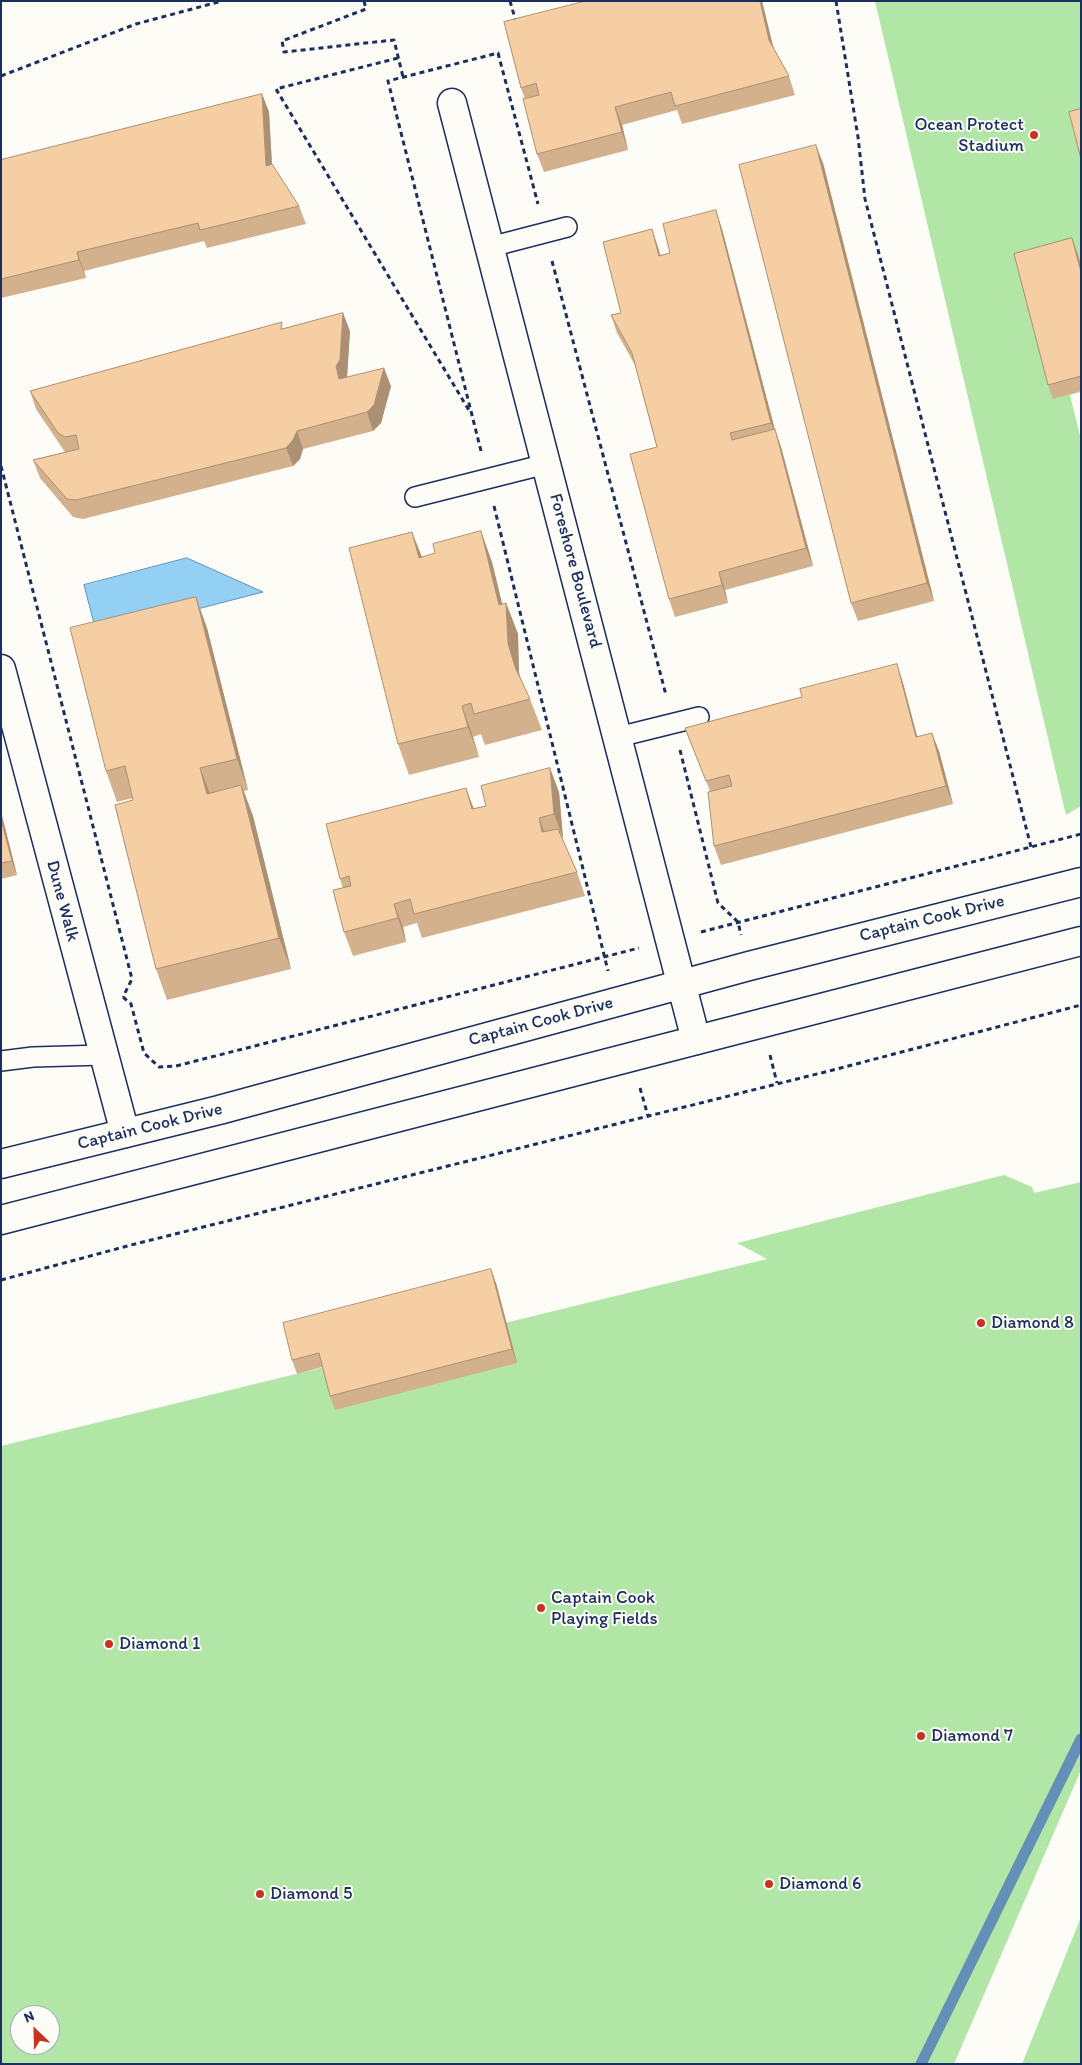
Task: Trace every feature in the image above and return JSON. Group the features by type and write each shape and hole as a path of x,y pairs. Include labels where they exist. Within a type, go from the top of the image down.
{"main road":[{"name":"Foreshore Boulevard","path":"452,102 696,1040"},
{"name":"Dune Walk","path":"1,669 125,1133"},
{"name":"Captain Cook Drive","path":"1,1164 228,1108 682,984 1081,882"},
{"path":"1,1220 1081,941"}],"lane":[{"path":"490,247 568,227"},
{"path":"415,497 546,464"},
{"path":"618,737 699,717"},
{"path":"1,1060 103,1055"}],"path":[{"path":"1,76 136,24 222,1"},
{"path":"364,1 366,9 282,41 284,52 394,40 403,77"},
{"path":"510,1 518,30"},
{"path":"836,1 858,137 865,199 1031,847"},
{"path":"498,53 674,723 718,903 738,922"},
{"path":"398,58 276,89 472,415"},
{"path":"1,466 132,979 123,997 90,1005"},
{"path":"123,997 131,1004 144,1053 159,1067 176,1066 1081,834"},
{"path":"1,1280 131,1245 833,1070 1081,1004"}],"green space":[{"path":"875,1 1081,1 1081,392 1070,395 1081,440 1081,806 1066,815"},
{"name":"Captain Cook Playing Fields","path":"1004,1175 1032,1187 1034,1193 1081,1182 1081,1770 954,2064 1,2064 1,1446 767,1259 737,1243"},
{"path":"1081,1917 1081,2064 1022,2064"}],"water":[{"path":"187,558 263,592 97,635 84,585"}],"building":[{"path":"586,1 760,1 769,40 789,76 675,106 671,92 615,107 622,132 537,154 523,99 539,95 536,83 521,88 504,22"},
{"path":"262,94 266,166 272,164 299,206 200,230 198,223 77,252 79,260 1,279 1,160"},
{"path":"1081,109 1081,159 1069,112"},
{"path":"816,145 927,583 851,603 739,165"},
{"path":"716,210 771,423 730,433 732,440 775,429 806,548 719,572 722,585 669,599 630,454 657,447 632,353 611,315 621,313 603,242 652,229 659,256 670,253 663,224"},
{"path":"1072,238 1081,272 1081,376 1048,385 1014,254"},
{"path":"343,313 340,360 336,366 339,379 384,368 374,405 367,412 297,431 293,440 286,448 76,500 67,499 33,460 79,449 76,435 65,437 58,433 30,391 282,322 281,329"},
{"path":"481,531 499,605 506,603 508,643 515,667 530,699 474,714 471,703 462,706 468,727 398,744 349,548 412,532 419,558 435,553 433,544"},
{"path":"196,597 237,759 200,768 207,794 241,785 279,938 156,969 115,805 133,800 125,766 106,771 70,628"},
{"path":"897,664 916,737 932,733 946,786 714,846 708,792 732,786 729,775 706,781 685,728 802,697 800,689"},
{"path":"550,768 554,814 539,818 542,832 558,829 577,872 414,914 410,899 394,904 398,918 344,932 333,890 351,886 349,876 340,879 326,824 466,788 472,809 486,806 481,786"},
{"path":"1,819 12,861 1,863"},
{"path":"491,1269 512,1349 330,1396 319,1353 292,1360 283,1323"}],"waterway":[{"path":"921,2064 1081,1739"}],"place":[{"name":"Ocean Protect Stadium","path":"1034,135"},
{"name":"Diamond 8","path":"981,1323"},
{"name":"Captain Cook Playing Fields","path":"541,1608"},
{"name":"Diamond 1","path":"109,1644"},
{"name":"Diamond 7","path":"921,1736"},
{"name":"Diamond 6","path":"769,1884"},
{"name":"Diamond 5","path":"260,1894"}]}
